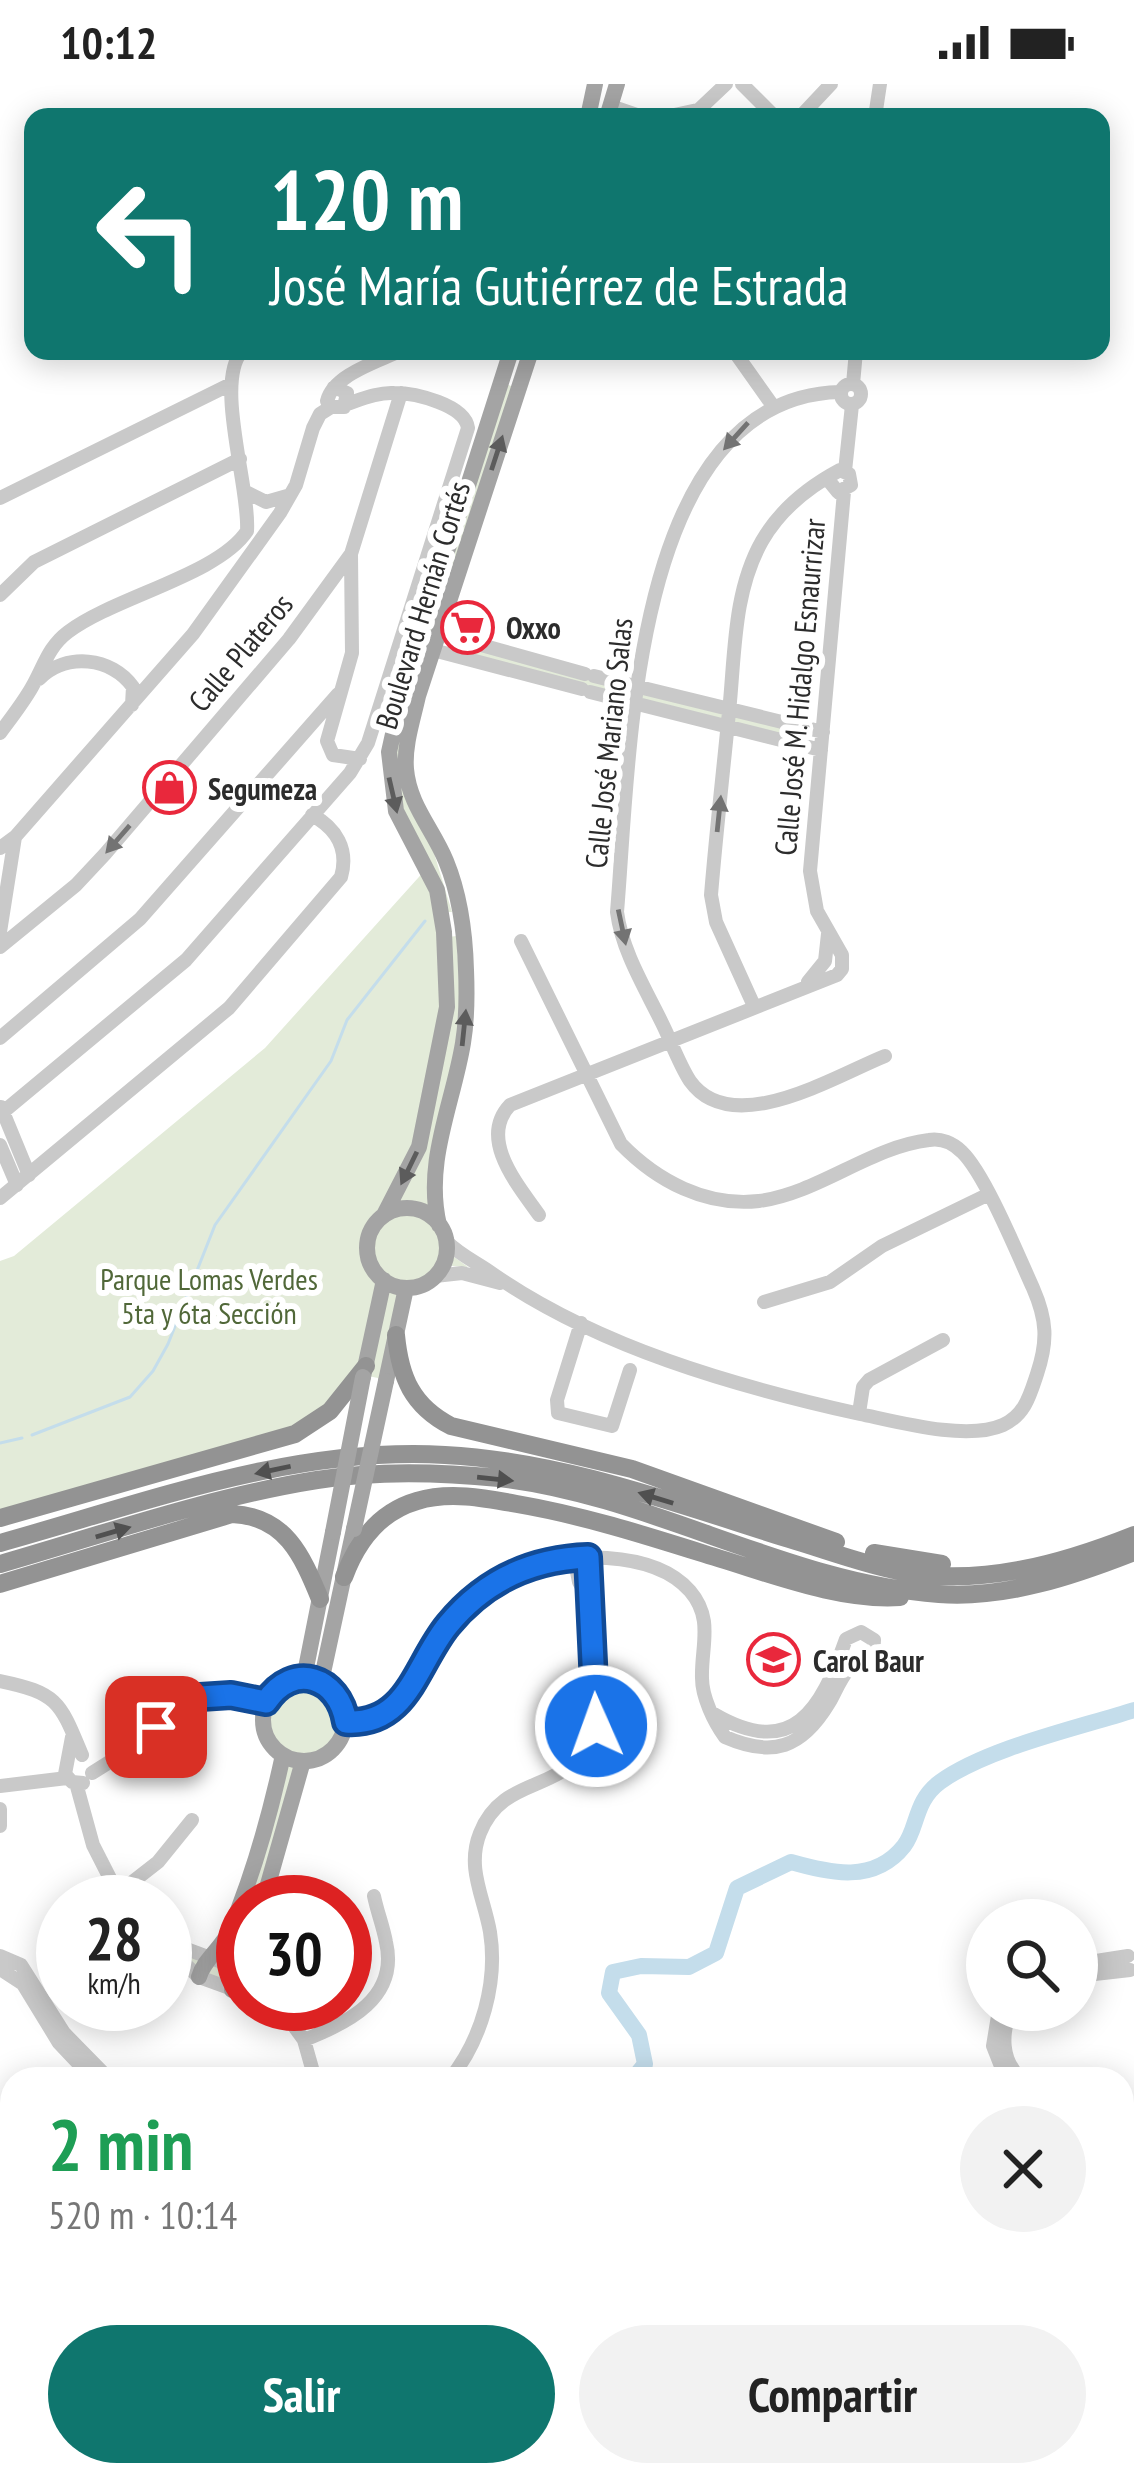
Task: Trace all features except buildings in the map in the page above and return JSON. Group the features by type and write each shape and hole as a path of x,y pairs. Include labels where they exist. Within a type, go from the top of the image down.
{"highway":[{"path":"396,1335 398,1361 410,1390 430,1415 451,1426 632,1469 888,1556 956,1564 1048,1564"},
{"path":"0,1518 295,1434 330,1411 364,1371"},
{"path":"0,1543 218,1482 328,1458 382,1453 508,1461 573,1474 902,1572 973,1575 1048,1564 1134,1535"},
{"path":"0,1564 211,1504 316,1480 427,1472 563,1490 873,1585 942,1595"},
{"path":"344,1577 362,1539 381,1520 414,1502 463,1497 555,1511 781,1578 879,1599 1019,1588 1082,1573 1134,1552"},
{"path":"0,1584 232,1514 280,1528 307,1566 320,1599"}],"main road":[{"name":"Boulevard Hernán Cortés","path":"443,1233 434,1202 434,1168 463,1044 466,1004 445,858 414,803 406,769 413,719 516,365"},
{"name":"Boulevard Hernán Cortés","path":"384,1215 419,1147 447,1006 452,922 396,811 388,752 404,688 516,365"},
{"path":"409,1208 426,1213 443,1233 445,1259 435,1276 406,1288 384,1280 372,1266 367,1248 372,1229 384,1215 409,1208"},
{"path":"313,1680 320,1599 384,1280"},
{"path":"313,1680 344,1577 406,1288"},
{"path":"313,1680 335,1691 346,1722 333,1750 303,1761 283,1756 265,1732 262,1717 266,1702 281,1685 313,1680"},
{"path":"199,1977 202,1965 224,1942 245,1894 283,1756"},
{"path":"271,1875 303,1761"}],"street":[{"path":"702,108 726,84"},
{"path":"742,84 766,108"},
{"path":"808,108 831,84"},
{"path":"34,685 54,644 69,631 97,613 226,553 247,531 231,384 236,360"},
{"path":"339,405 347,393 334,387 384,360"},
{"path":"740,360 773,406"},
{"path":"829,481 833,490 844,492 851,484 845,471 852,405 861,392 847,388 854,360"},
{"path":"0,498 231,384"},
{"name":"Calle José Mariano Salas","path":"847,388 773,406 735,434 696,490 679,525 652,599 637,687 619,926 691,1082 720,1104 738,1108 766,1103 885,1056"},
{"path":"360,758 340,759 328,750 327,741 352,653 351,554 401,393"},
{"path":"0,848 193,634 292,494 320,413 380,394 401,393 459,411 467,418 468,428 360,758 186,960 2,1109 23,1180"},
{"path":"0,595 34,562 240,459"},
{"path":"539,1215 502,1153 497,1130 510,1105 754,1006 712,907 742,596 754,555 779,515 813,485 845,471"},
{"path":"246,492 266,502 292,494"},
{"name":"Calle José M. Hidalgo Esnaurrizar","path":"754,1006 803,986 825,962 828,934 812,893 810,871 844,492"},
{"name":"Calle Plateros","path":"0,947 76,885 105,854 289,639 351,554"},
{"path":"436,642 583,682 635,704 821,750"},
{"path":"0,733 48,670 67,662 122,671 133,687 132,705"},
{"path":"583,682 637,687 823,732"},
{"path":"0,1038 140,920 338,694"},
{"path":"0,1198 229,1008 341,877 344,853 338,838 312,815"},
{"path":"0,932 14,837"},
{"path":"443,1233 474,1270 581,1323 735,1381 859,1413 980,1431 1007,1424 1027,1405 1046,1348 1044,1312 963,1152 936,1139 761,1201 730,1201 684,1190 639,1162 621,1144 521,941"},
{"path":"0,1145 23,1180"},
{"path":"764,1302 830,1282 882,1246 987,1196"},
{"path":"435,1276 474,1270"},
{"path":"581,1323 557,1400 558,1413 612,1426 630,1370"},
{"path":"859,1413 868,1380 943,1340"},
{"path":"458,2067 489,1993 490,1930 473,1863 478,1836 490,1812 506,1797 575,1765 590,1747 596,1726 589,1599 579,1582 581,1557"},
{"path":"346,1722 373,1720 391,1712 447,1625 480,1593 527,1567 581,1557 666,1571 692,1593 704,1614 702,1680 714,1714 725,1737 747,1747 766,1749 800,1738 816,1725 849,1670 873,1655 874,1640 861,1632 846,1639 805,1718 793,1727 767,1735 749,1732 714,1714"},
{"path":"0,1682 54,1698 65,1712 93,1845 108,1875"},
{"path":"0,1786 107,1761 146,1738 170,1710 193,1706 208,1697 246,1696 266,1702"},
{"path":"0,1809 0,1826"},
{"path":"144,1875 171,1850 192,1820"},
{"path":"304,2040 346,2024 365,2011 379,1991 388,1968 387,1945 374,1896"},
{"path":"192,1951 216,1958"},
{"path":"0,1956 21,1965 64,2033 97,2067"},
{"path":"1098,1963 1132,1962"},
{"path":"1098,1971 1132,1962"},
{"path":"0,1969 22,1984 58,2043 81,2067"},
{"path":"192,1970 216,1983"},
{"path":"299,2031 312,2067"},
{"path":"996,2031 993,2047 1001,2067"},
{"path":"1006,2031 1011,2067"}],"green space":[{"name":"Parque Lomas Verdes 5ta y 6ta Sección","path":"501,382 516,388 402,748 452,912 444,912 447,937 457,936 460,1011 437,1221 416,1208 397,1208 382,1216 366,1247 370,1264 382,1278 405,1287 383,1379 368,1376 365,1365 319,1419 0,1518 0,1261 14,1256 265,1048 427,868 399,812 391,754"},
{"path":"451,642 809,732 807,742 449,652"},
{"path":"401,1211 430,1221 443,1249 468,1267 438,1265 421,1278 404,1282 389,1277 371,1253 372,1238 381,1223"},
{"path":"304,1681 332,1692 343,1720 332,1748 304,1759 276,1748 265,1720 276,1692"},
{"path":"283,1757 296,1762 269,1875 245,1875"},
{"path":"192,1952 214,1956 216,1985 192,1968"}],"waterway":[{"path":"32,1435 130,1397 153,1371 215,1225 331,1061 347,1020 425,921"},
{"path":"0,1443 22,1438"},
{"path":"643,2067 639,2035 609,1993 613,1972 641,1966 689,1967 716,1953 737,1888 791,1862 836,1872 879,1866 904,1846 921,1806 940,1782 1007,1749 1134,1710"}],"place":[{"name":"Oxxo","path":"467,627"},
{"name":"Segumeza","path":"169,788"},
{"name":"Carol Baur","path":"774,1660"}],"route":[{"path":"156,1727 185,1698 231,1695 266,1702 281,1685 304,1678 335,1691 346,1722 382,1718 404,1696 447,1625 480,1593 527,1567 588,1557 596,1726"}]}
